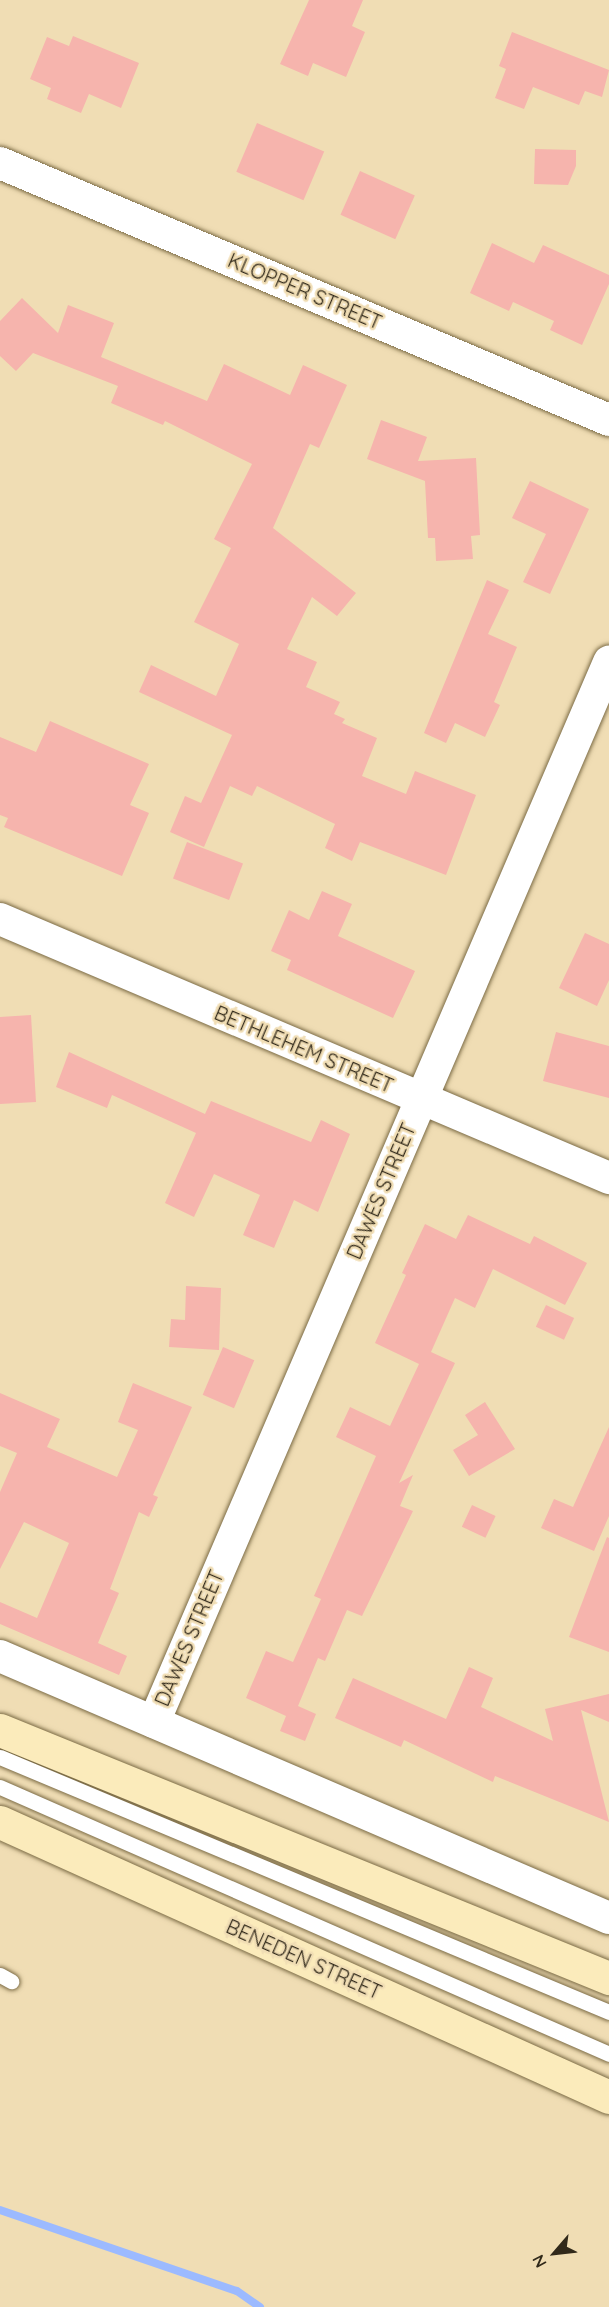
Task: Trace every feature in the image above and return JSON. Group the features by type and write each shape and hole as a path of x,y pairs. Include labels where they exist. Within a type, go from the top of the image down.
{"main road":[{"path":"0,1730 609,1978"},
{"name":"BENEDEN STREET","path":"0,1822 609,2097"}],"street":[{"name":"KLOPPER STREET","path":"0,163 609,420"},
{"name":"DAWES STREET","path":"154,1722 609,662"},
{"name":"BETHLEHEM STREET","path":"0,919 609,1178"},
{"path":"0,1656 609,1918"}],"lane":[{"path":"0,1757 609,2012"},
{"path":"0,1787 609,2054"}],"building":[{"path":"309,0 363,0 352,26 365,32 346,77 313,63 308,76 280,64"},
{"path":"512,32 609,70 602,97 585,91 579,105 533,87 524,109 495,98 506,69 499,66"},
{"path":"73,36 139,63 121,108 89,94 81,113 47,99 51,88 30,79 47,37 69,46"},
{"path":"257,123 324,152 303,200 236,172"},
{"path":"535,149 576,150 576,166 568,185 534,184"},
{"path":"360,171 415,195 395,239 340,215"},
{"path":"492,243 534,263 543,245 609,275 609,284 582,345 550,330 554,321 513,302 509,311 470,293"},
{"path":"22,298 58,333 68,305 114,323 101,357 207,401 224,364 290,395 303,365 347,385 319,448 310,444 273,528 356,593 337,616 312,597 287,649 317,662 306,687 340,702 334,714 345,719 342,723 377,738 362,776 406,794 415,771 476,795 446,875 360,842 352,861 325,848 335,824 257,786 252,796 230,786 204,847 170,832 185,796 201,803 232,735 139,692 151,665 216,696 239,644 194,622 231,548 214,539 252,464 165,421 163,425 111,403 118,386 33,353 16,371 0,356 0,321"},
{"path":"381,420 427,437 418,461 476,458 480,535 471,536 473,559 436,561 435,538 428,538 425,481 367,459"},
{"path":"530,481 589,509 550,594 523,582 546,534 512,518"},
{"path":"487,580 509,590 488,634 517,647 494,702 500,705 485,737 455,723 446,743 424,733"},
{"path":"50,721 149,764 130,805 149,813 122,876 4,827 8,818 0,815 0,737 36,752"},
{"path":"187,842 243,864 229,900 173,878"},
{"path":"322,891 352,904 338,936 415,971 393,1018 287,970 291,960 271,951 289,910 309,920"},
{"path":"585,933 609,944 609,980 597,1006 559,988"},
{"path":"31,1015 36,1102 0,1104 0,1017"},
{"path":"556,1032 609,1046 609,1098 543,1081"},
{"path":"69,1052 205,1114 211,1101 311,1142 321,1120 350,1134 318,1212 294,1200 274,1248 243,1235 260,1195 214,1174 194,1217 165,1203 196,1133 112,1095 107,1108 56,1087"},
{"path":"468,1215 530,1244 534,1236 587,1263 565,1305 493,1269 475,1308 455,1298 431,1352 455,1363 399,1483 413,1475 400,1506 413,1511 362,1616 347,1610 325,1661 318,1658 298,1706 316,1714 305,1741 280,1731 286,1716 246,1698 266,1651 293,1662 321,1599 314,1596 376,1456 336,1437 350,1407 390,1426 419,1364 375,1343 406,1275 402,1273 425,1224 456,1239"},
{"path":"186,1286 221,1288 219,1350 169,1347 171,1319 185,1320"},
{"path":"546,1305 574,1318 564,1340 536,1327"},
{"path":"223,1347 254,1360 234,1408 203,1395"},
{"path":"133,1383 192,1407 153,1495 158,1497 149,1517 139,1512 110,1589 119,1593 98,1643 127,1656 119,1675 0,1624 0,1602 37,1618 69,1543 24,1522 0,1569 0,1492 17,1453 0,1446 0,1393 60,1419 47,1447 117,1477 138,1430 118,1422"},
{"path":"485,1402 515,1449 469,1476 453,1450 478,1435 465,1415"},
{"path":"609,1427 609,1516 594,1551 541,1528 554,1499 573,1507"},
{"path":"472,1505 496,1516 485,1538 462,1527"},
{"path":"607,1537 609,1538 609,1652 569,1637"},
{"path":"469,1667 493,1678 481,1707 553,1741 545,1709 609,1694 609,1722 581,1710 609,1822 495,1776 493,1782 404,1740 401,1747 335,1718 353,1678 446,1719"}],"waterway":[{"path":"0,2210 237,2291 260,2307"}]}
